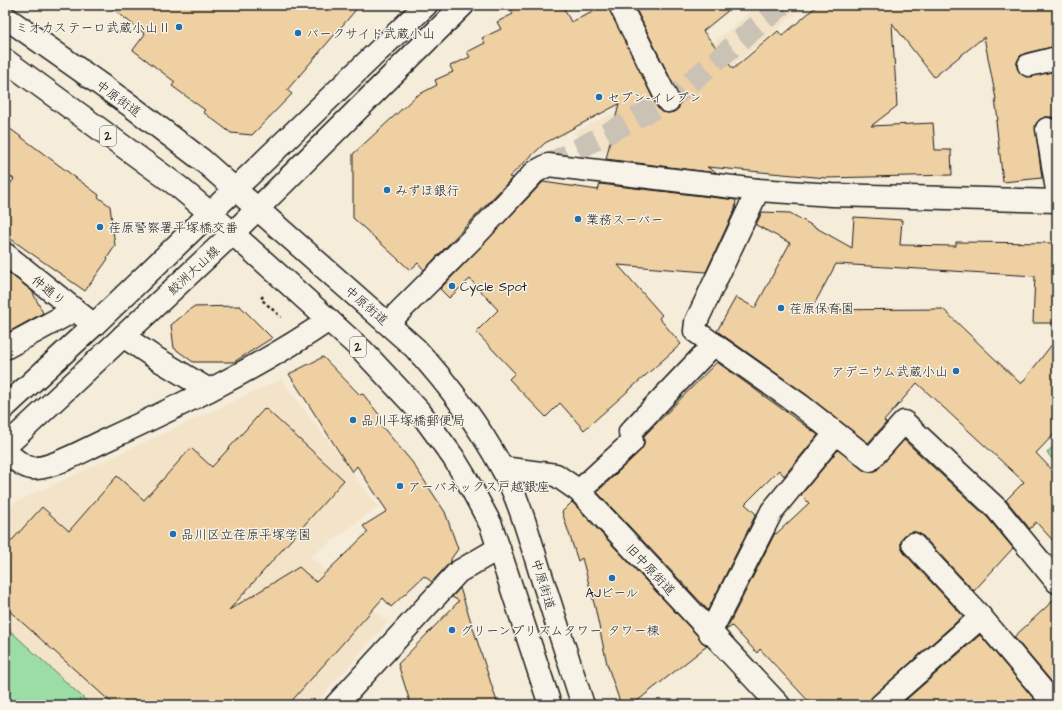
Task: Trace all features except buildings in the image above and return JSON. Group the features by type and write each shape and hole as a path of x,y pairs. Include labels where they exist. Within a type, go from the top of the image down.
{"main road":[{"path":"5,407 94,325 426,5"},
{"name":"鮫洲大山線","path":"5,447 233,233 463,5"},
{"path":"620,5 668,100"},
{"name":"中原街道","path":"5,17 131,106 236,188 416,348 445,382 460,400 502,468 527,530 583,705"},
{"path":"1029,65 1057,58"},
{"name":"2","path":"5,60 179,187 210,213 362,351 420,412 453,457 491,525 550,705"},
{"path":"1047,129 1057,190"},
{"path":"388,323 475,236 535,172 548,165 758,190 832,195 1057,201"},
{"path":"758,190 696,322 695,331 800,405 870,460 904,422 996,508 1057,582"},
{"name":"仲通り","path":"5,254 94,325"},
{"path":"5,348 75,310"},
{"path":"5,452 25,466 35,469 44,467 137,426 209,390 300,340 328,320"},
{"path":"123,336 154,357 209,390"},
{"path":"579,491 632,442 630,432 714,344"},
{"path":"710,633 772,511 835,434"},
{"name":"旧中原街道","path":"502,468 556,475 579,491 710,633 780,705"},
{"path":"913,544 981,617 1055,705"},
{"path":"336,705 458,572 499,548"},
{"path":"882,705 981,617"}],"path":[{"path":"261,299 282,317"}],"shaded area":[{"path":"759,5 806,5 662,125 602,153 572,133 652,95 646,80 670,69 673,76"},
{"name":"品川区立荏原平塚学園","path":"281,379 378,507 310,557 388,622 314,705 5,705 5,511 16,502"}],"green space":[{"path":"1057,442 1057,464 1047,453"},
{"path":"5,626 91,705 5,705"}],"tunnel":[{"path":"548,165 668,101 782,5"}],"place":[{"name":"ミオカステーロ武蔵小山Ⅱ","path":"179,27"},
{"name":"パークサイド武蔵小山","path":"298,33"},
{"name":"セブン-イレブン","path":"599,97"},
{"name":"みずほ銀行","path":"387,190"},
{"name":"業務スーパー","path":"578,219"},
{"name":"荏原警察署平塚橋交番","path":"100,227"},
{"name":"Cycle Spot","path":"452,286"},
{"name":"荏原保育園","path":"781,308"},
{"name":"アデニウム武蔵小山","path":"956,371"},
{"name":"品川平塚橋郵便局","path":"353,420"},
{"name":"アーバネックス戸越銀座","path":"400,486"},
{"name":"品川区立荏原平塚学園","path":"173,534"},
{"name":"AJビール","path":"612,578"},
{"name":"グリーンプリズムタワー タワー棟","path":"452,630"}]}
